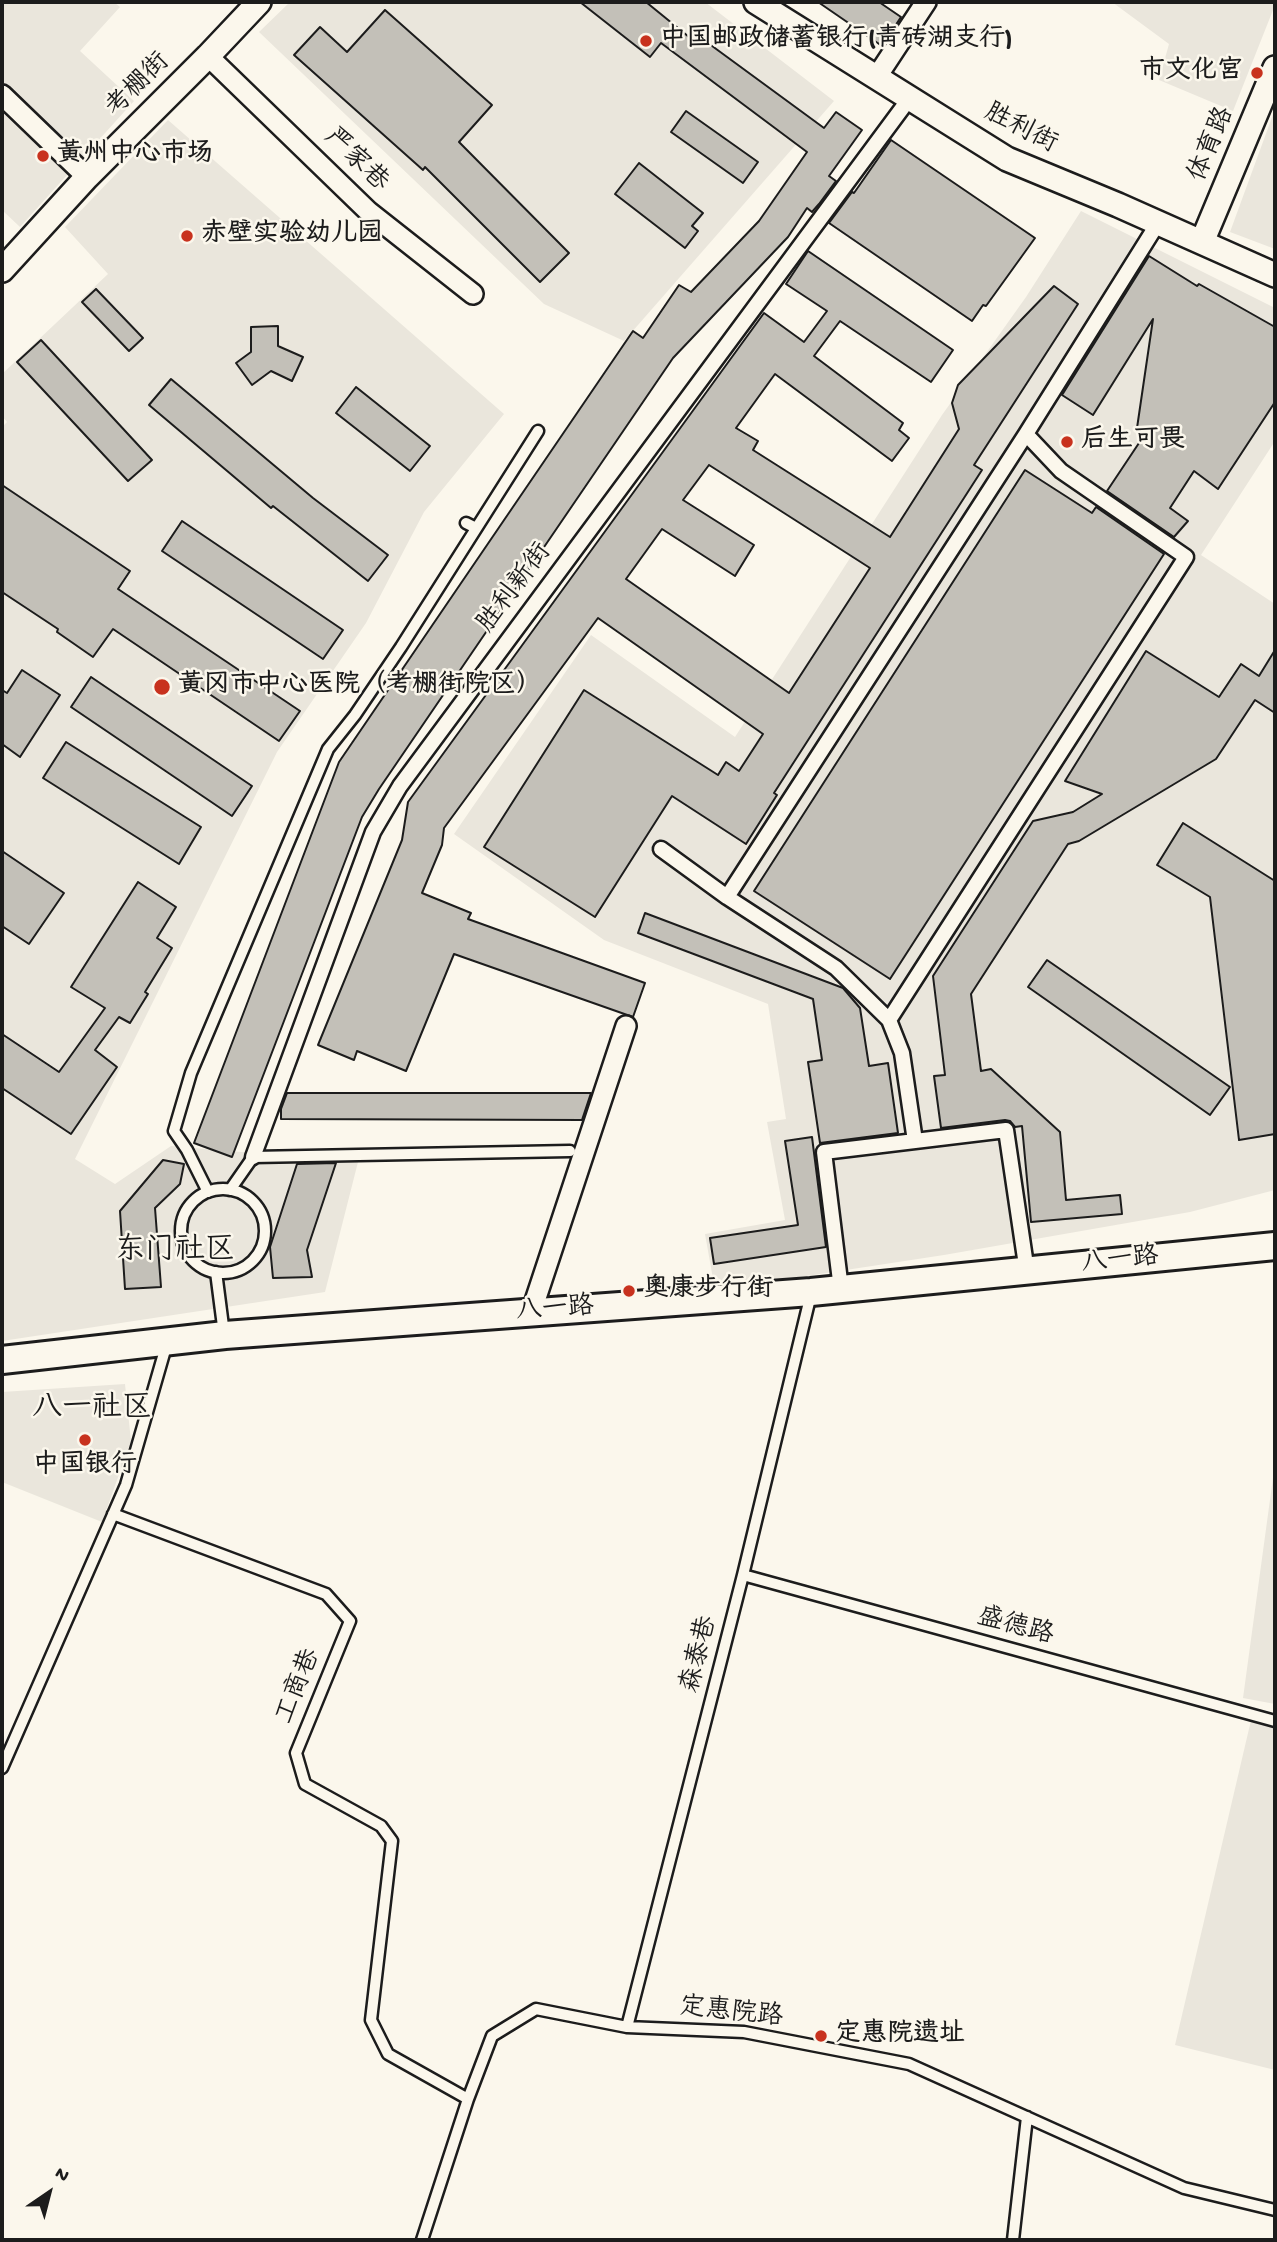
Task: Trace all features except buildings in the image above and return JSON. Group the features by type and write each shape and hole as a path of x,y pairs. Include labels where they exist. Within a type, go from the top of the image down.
{"main road":[{"name":"八一路","path":"2,1360 225,1335 811,1292 1275,1246"}],"street":[{"name":"考棚街","path":"2,270 258,2"},
{"name":"胜利街","path":"756,2 1007,159 1275,275"},
{"path":"876,78 926,2"},
{"name":"严家巷","path":"208,56 369,212 473,294"},
{"name":"体育路","path":"1202,242 1275,68"},
{"path":"2,95 88,177"},
{"name":"胜利新街","path":"253,1157 373,832 400,786 909,99"},
{"path":"727,897 1026,434 1158,223"},
{"path":"889,1020 1186,556 1061,471 1026,434"},
{"path":"661,849 727,897 836,968 889,1020 902,1053 915,1141"},
{"path":"531,1313 626,1026"},
{"path":"841,1289 824,1152 1006,1130 1027,1272"}],"lane":[{"path":"208,1192 187,1150 174,1131 191,1073 328,749 393,659 471,526 538,431"},
{"path":"230,1190 253,1157 570,1151"},
{"path":"230,1190 250,1199 257,1206 262,1216 265,1238 248,1265 238,1270 216,1272 197,1263 184,1245 181,1235 185,1214 191,1204 208,1192 230,1190"},
{"path":"216,1272 225,1335"},
{"name":"森泰巷","path":"627,2027 743,1575 811,1292"},
{"path":"2,1768 126,1485 167,1342"},
{"name":"工商巷","path":"113,1514 326,1594 350,1620 296,1753 305,1784 381,1826 392,1842 371,2020 388,2054 468,2099"},
{"name":"盛德路","path":"743,1575 1275,1721"},
{"name":"定惠院路","path":"422,2240 468,2099 492,2036 536,2009 627,2027 744,2032 909,2064 1184,2188 1275,2210"},
{"path":"1013,2240 1027,2117"}],"shaded area":[{"name":"黄州中心市场","path":"2,2 114,2 120,7 80,51 134,101 20,227 2,210"},
{"path":"290,2 705,2 834,101 624,341 544,304 259,32"},
{"path":"1112,2 1275,2 1275,5 1233,111 1159,80 1169,44"},
{"path":"1275,109 1275,249 1230,232"},
{"name":"黄冈市中心医院（考棚街院区）","path":"168,120 504,414 424,512 366,623 277,752 75,1159 115,1184 171,1146 358,1162 325,1292 2,1341 2,427 7,422 2,416 2,374 108,274 65,227"},
{"path":"1081,211 1275,308 1275,441 1201,555 1275,604 1275,1190 1190,1212 944,1255 715,1290 705,1234 785,1220 767,1122 786,1119 768,1004 604,940 454,834 591,635 735,737 942,415 1026,297"},
{"path":"125,1384 131,1441 102,1522 2,1482 2,1392"},
{"path":"1275,1463 1275,1704 1243,1698"},
{"path":"1252,1716 1275,1725 1275,2070 1175,2045"}],"place":[{"name":"中国邮政储蓄银行(青砖湖支行)","path":"646,41"},
{"name":"市文化宫","path":"1257,73"},
{"name":"黄州中心市场","path":"43,156"},
{"name":"赤壁实验幼儿园","path":"187,236"},
{"name":"后生可畏","path":"1067,442"},
{"name":"黄冈市中心医院（考棚街院区）","path":"162,687"},
{"name":"奥康步行街","path":"629,1291"},
{"name":"中国银行","path":"85,1440"},
{"name":"定惠院遗址","path":"821,2036"}],"district":[{"name":"东门社区","path":"175,1252"},
{"name":"八一社区","path":"92,1410"}]}
